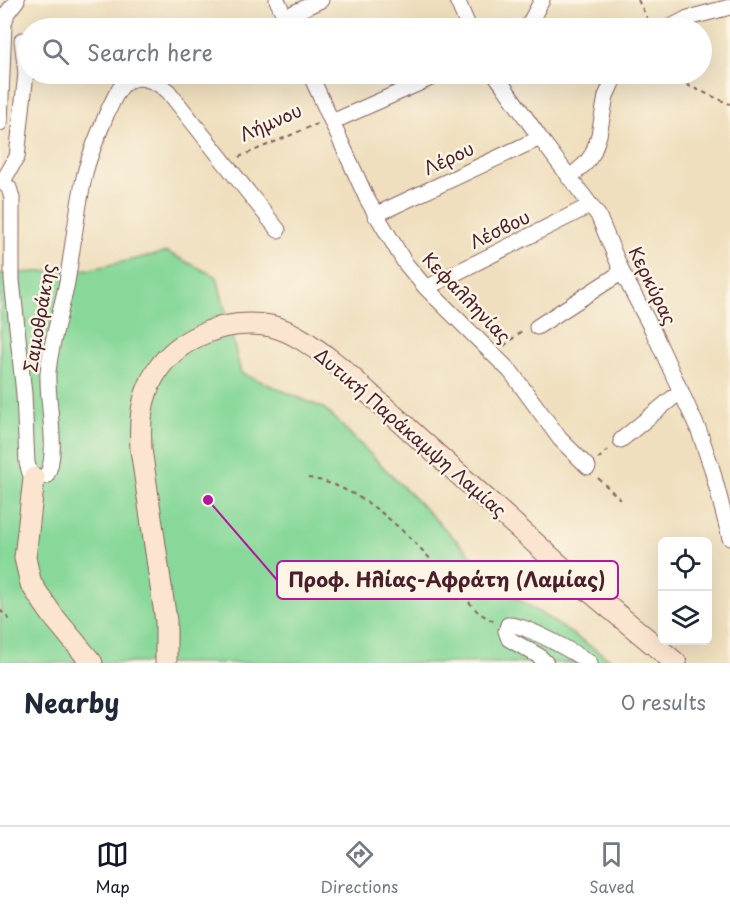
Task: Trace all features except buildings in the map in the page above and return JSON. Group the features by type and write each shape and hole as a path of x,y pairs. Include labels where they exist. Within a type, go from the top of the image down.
{"main road":[{"name":"Δυτική Παράκαμψη Λαμίας","path":"166,663 165,621 141,449 140,420 150,384 160,368 177,349 212,330 243,323 282,330 316,349 341,368 567,572 676,663"},
{"path":"34,478 26,558 31,584 53,616 92,663"}],"street":[{"path":"0,123 4,26 7,13 17,0"},
{"path":"278,0 285,18"},
{"path":"294,18 321,0"},
{"path":"532,18 542,0"},
{"path":"458,1 465,18"},
{"path":"688,18 730,7"},
{"path":"1,180 17,157 25,84"},
{"name":"Σαμοθράκης","path":"1,180 9,188 12,198 13,297 24,394 27,463 34,478 42,478 51,468 48,374 54,335 67,282 85,175 101,127 121,87 126,84"},
{"name":"Σαμοθράκης","path":"160,84 227,163 278,230"},
{"name":"Κεφαλληνίας","path":"315,84 375,215 405,263 426,288 520,382 560,439 588,467"},
{"path":"331,120 416,84"},
{"name":"Κερκύρας","path":"504,84 603,225 622,272 653,331 699,431 712,469 730,538"},
{"path":"569,177 586,163 593,153 599,135 606,96 611,84"},
{"name":"Λέρου","path":"375,215 540,138"},
{"name":"Λέσβου","path":"426,288 591,205"},
{"path":"537,327 622,272"},
{"path":"621,440 681,391"},
{"path":"546,663 540,656 509,639 506,631 508,625 516,624 530,630 590,663"}],"path":[{"path":"638,0 647,18"},
{"path":"685,84 730,104"},
{"name":"Λήμνου","path":"227,163 331,120"},
{"path":"494,354 532,323 537,327"},
{"path":"621,440 588,467 621,500"},
{"path":"308,478 336,485 378,509 401,530 479,613 491,621 508,625"},
{"path":"0,610 12,622"}],"green space":[{"path":"167,252 217,277 241,373 325,409 508,592 616,663 0,663 0,274 91,269"}],"place":[{"name":"Προφ. Ηλίας-Αφράτη (Λαμίας)","path":"208,500"}]}
